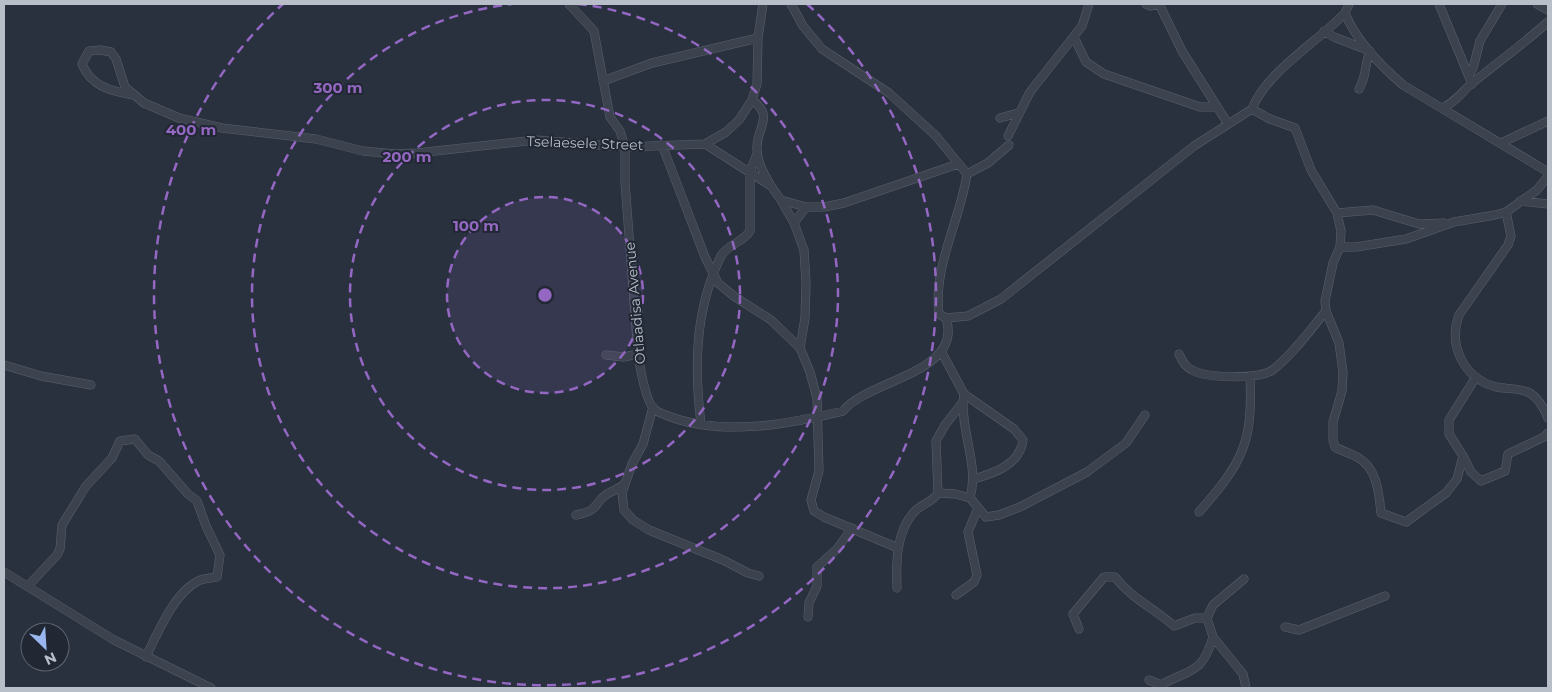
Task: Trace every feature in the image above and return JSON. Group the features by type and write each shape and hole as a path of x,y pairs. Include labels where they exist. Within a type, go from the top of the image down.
{"street":[{"name":"Otlaadisa Avenue","path":"569,4 594,31 610,117 620,131 625,147 625,182 638,354 652,407"},
{"path":"763,4 758,38 759,64 752,100 738,120 726,132 705,144 771,186"},
{"path":"791,4 802,26 822,49 890,93 936,136 967,174 964,196 938,278 938,314 946,318 968,316 1001,299 1113,212 1131,194 1194,146 1252,109 1256,100 1276,76 1324,31 1346,7 1370,51 1386,70 1403,85 1548,172"},
{"path":"1008,136 1018,113 1036,83 1082,26 1089,4"},
{"path":"1146,4 1160,5 1182,51 1228,124"},
{"path":"1439,4 1472,84"},
{"path":"1469,75 1473,68 1480,41 1502,4"},
{"path":"1538,4 1548,10"},
{"path":"1441,108 1447,106 1472,84 1524,45 1548,22"},
{"path":"1324,31 1334,37 1370,51"},
{"path":"1074,37 1086,62 1104,74 1200,107 1218,107"},
{"path":"603,81 652,63 758,38"},
{"name":"Tselaesele Street","path":"133,95 119,93 97,85 92,81 82,64 88,51 100,50 111,52 116,60 125,88 150,107 193,122 222,128 316,139 378,153 418,153 536,140 625,147 662,144 705,144"},
{"path":"1359,89 1366,80 1364,63 1370,51"},
{"path":"752,100 764,112 764,123 756,148 762,169 794,224 804,250 806,283 800,348"},
{"path":"1252,109 1270,119 1296,128 1311,170 1337,213 1341,231 1340,247 1328,281 1325,301 1326,311 1339,342 1343,372 1342,391 1334,422 1333,440 1335,447 1359,458 1372,471 1379,488 1382,513 1406,522 1446,493 1457,479 1463,456"},
{"path":"1000,118 1018,113"},
{"path":"1501,144 1548,121"},
{"path":"662,144 713,275 735,297 771,320 800,348 810,372 819,416 819,471 811,500 812,507 818,514 898,548"},
{"path":"967,174 988,162 1009,145"},
{"path":"701,424 696,370 697,344 704,297 722,254 750,231 750,172 757,154"},
{"path":"781,200 806,208 844,204 958,164"},
{"path":"1337,213 1373,210 1398,220 1419,224 1482,219 1506,212 1537,190 1548,176"},
{"path":"1520,202 1548,204"},
{"path":"794,224 806,208"},
{"path":"1506,212 1511,236 1508,245 1459,315 1455,327 1456,348 1462,361 1476,378 1494,386 1529,393 1542,405 1548,418"},
{"path":"1340,247 1356,247 1406,239 1454,222"},
{"path":"1180,354 1183,363 1196,372 1250,376 1274,370 1326,311"},
{"path":"759,576 748,573 702,551 684,546 632,520 624,510 622,502 626,482 643,444 652,407 657,411 683,421 701,424 757,425 844,411 861,397 931,362 942,353 948,333 946,318"},
{"path":"942,353 963,398 962,417 974,479 970,498"},
{"path":"606,355 624,356 638,354"},
{"path":"4,365 41,376 91,385"},
{"path":"1199,512 1227,480 1242,453 1252,413 1250,376"},
{"path":"1476,378 1449,420 1449,434 1472,472 1482,481 1505,471 1508,454 1548,433"},
{"path":"963,398 1014,429 1023,440 1020,450 1002,470 974,479"},
{"path":"897,588 898,548 907,521 914,512 934,499 938,493 936,441 963,398"},
{"path":"938,493 955,494 970,498 986,517 999,515 1054,488 1066,485 1114,454 1134,434 1145,415"},
{"path":"28,586 57,555 60,549 62,525 86,486 112,458 120,441 135,439 148,455 159,461 188,494 197,501 206,526 220,555 218,577 199,580 183,592 160,628 146,657"},
{"path":"576,515 591,512 606,494 620,488 626,482"},
{"path":"956,596 974,582 977,574 968,532 978,508"},
{"path":"808,617 810,603 817,586 817,567 837,549 852,528"},
{"path":"4,572 146,657 211,688"},
{"path":"1080,629 1073,614 1104,577 1115,577 1127,592 1162,615 1174,626 1195,618 1207,618"},
{"path":"1244,580 1213,604 1207,618 1213,636 1243,674 1246,688"},
{"path":"1285,627 1299,630 1385,596"},
{"path":"1149,680 1161,685 1181,674 1198,668 1204,661 1213,636"}]}
